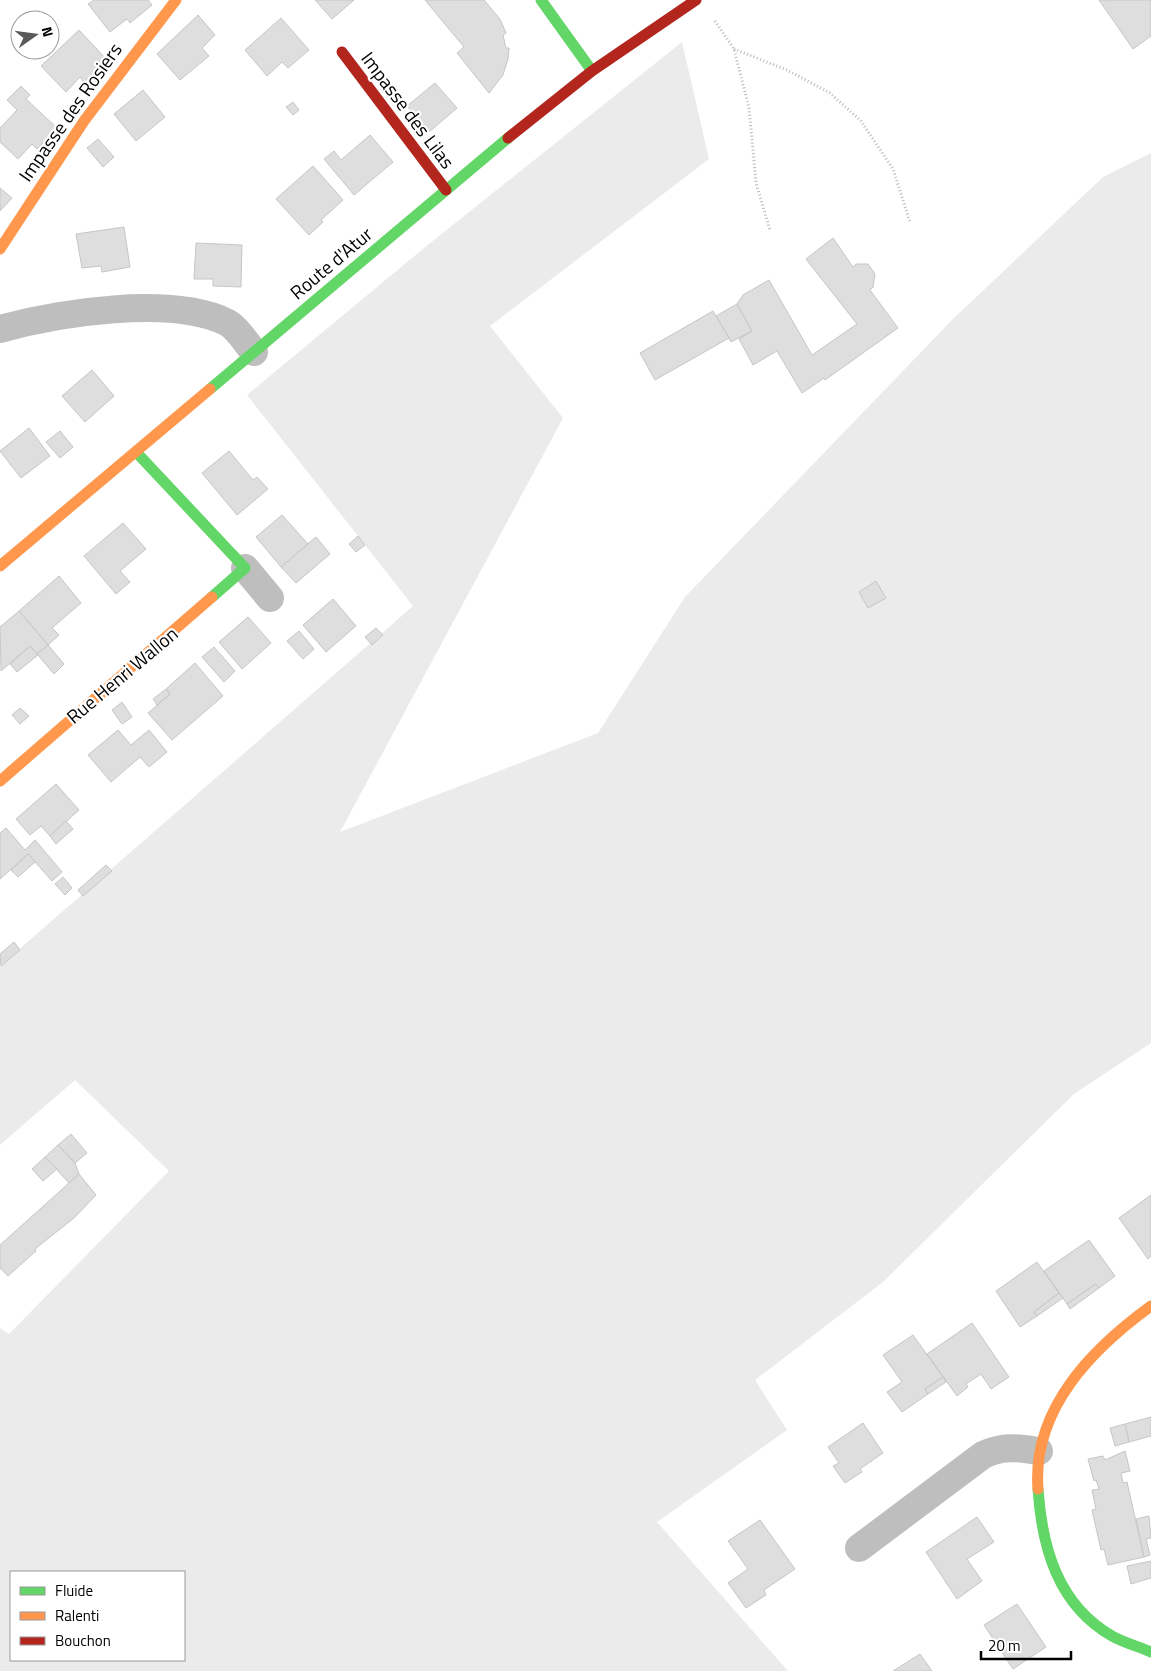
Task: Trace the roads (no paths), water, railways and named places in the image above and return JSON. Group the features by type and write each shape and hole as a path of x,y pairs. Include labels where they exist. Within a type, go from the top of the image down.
{"street":[{"name":"Impasse des Rosiers","path":"0,249 63,149 137,47 176,0"},
{"path":"541,0 592,71"},
{"name":"Route d'Atur","path":"0,566 446,190 592,71 696,0"},
{"name":"Impasse des Lilas","path":"342,52 446,190"},
{"path":"0,329 32,320 82,312 136,309 174,310 208,314 228,322 254,352"},
{"path":"137,452 245,568 270,598"},
{"name":"Rue Henri Wallon","path":"0,781 245,568"},
{"path":"1151,1306 1097,1351 1079,1372 1062,1395 1047,1425 1039,1451 1039,1488 1042,1522 1051,1560 1064,1590 1086,1618 1093,1623 1115,1638 1151,1652"},
{"path":"859,1548 983,1456 997,1448 1039,1451"}]}
